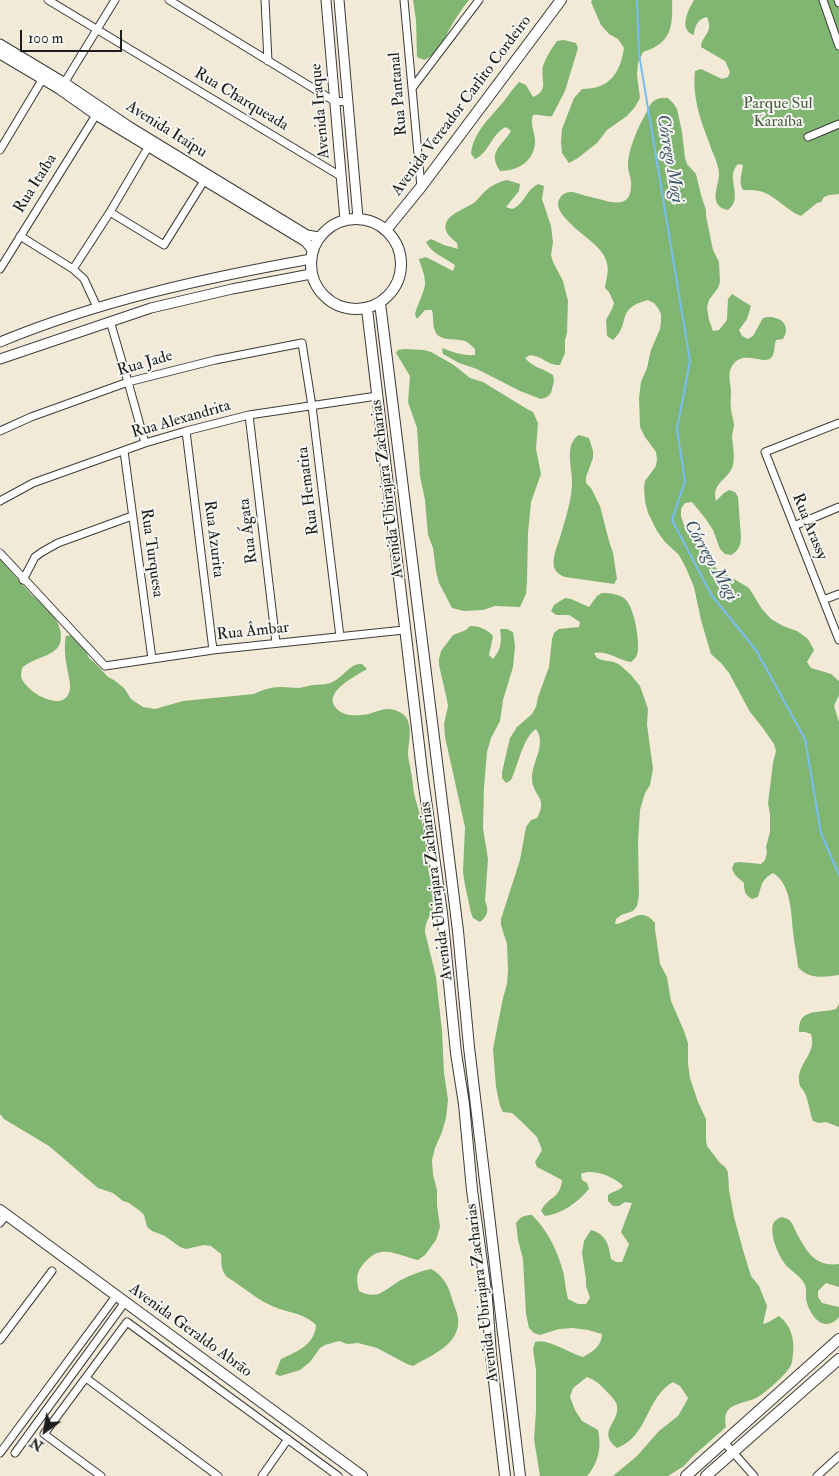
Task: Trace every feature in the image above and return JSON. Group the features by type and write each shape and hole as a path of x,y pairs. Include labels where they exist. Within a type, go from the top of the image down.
{"main road":[{"name":"Avenida Vereador Carlito Cordeiro","path":"386,230 421,187 561,0"},
{"path":"358,218 378,224 393,237 401,255 402,265 397,284 392,293 380,303 355,310 343,308 332,303 322,295 311,274 312,254 325,230 335,223 358,218"},
{"name":"Avenida Ubirajara Zacharias","path":"380,303 457,922 469,1046 520,1476"},
{"name":"Avenida Ubirajara Zacharias","path":"367,308 404,630 442,913 456,1053 464,1104 472,1190 487,1299 491,1355 506,1476"},
{"name":"Avenida Geraldo Abrão","path":"2,1216 125,1302 362,1476"},
{"path":"686,1476 839,1339"},
{"path":"706,1476 839,1358"}],"street":[{"name":"Rua Charqueada","path":"48,0 342,178"},
{"path":"62,86 115,0"},
{"path":"169,0 334,101 347,102"},
{"path":"265,0 268,61"},
{"name":"Avenida Iraque","path":"326,0 345,220"},
{"name":"Avenida Iraque","path":"339,0 358,218"},
{"name":"Rua Pantanal","path":"404,0 421,187"},
{"path":"412,87 479,0"},
{"path":"823,0 839,46"},
{"name":"Avenida Itaipu","path":"0,44 44,76"},
{"name":"Avenida Itaipu","path":"0,54 62,86 206,177 307,235 319,238"},
{"path":"0,150 44,76"},
{"name":"Avenida Itaipu","path":"62,86 96,115 151,144"},
{"name":"Rua Itaíba","path":"0,269 96,115"},
{"path":"808,138 839,124"},
{"path":"73,270 151,144"},
{"path":"110,212 164,245 206,177"},
{"name":"Avenida Itaipu","path":"206,177 306,242 312,254"},
{"path":"20,236 84,279 97,307"},
{"path":"0,342 97,307 312,254"},
{"path":"0,359 157,307 232,289 311,274"},
{"path":"154,292 158,301 157,307"},
{"path":"56,322 50,329 50,333 56,340"},
{"path":"110,322 145,443"},
{"name":"Rua Jade","path":"0,431 31,417 128,382 215,360 302,343"},
{"name":"Rua Hematita","path":"302,343 312,406 340,637"},
{"name":"Rua Alexandrita","path":"0,501 33,483 145,443 186,431 250,415 377,396"},
{"name":"Rua Ágata","path":"250,415 276,643"},
{"name":"Rua Arassy","path":"839,423 765,452 839,640"},
{"name":"Rua Azurita","path":"186,431 213,650"},
{"name":"Rua Turquesa","path":"124,451 152,659"},
{"path":"794,526 839,507"},
{"path":"0,554 23,580 35,557 42,552 132,516"},
{"name":"Rua Âmbar","path":"23,580 105,666 213,650 404,630"},
{"path":"823,600 839,594"},
{"path":"0,1340 52,1271"},
{"path":"0,1453 116,1296"},
{"path":"15,1453 125,1302"},
{"path":"101,1476 44,1434 127,1322 338,1476"},
{"path":"86,1378 218,1476"},
{"path":"262,1476 288,1439"},
{"path":"724,1442 754,1476"},
{"path":"818,1476 839,1456"}],"green space":[{"path":"413,0 469,0 438,49 424,60 417,57 416,20"},
{"path":"592,0 672,0 671,26 660,44 643,52 638,63 637,75 640,98 635,107 627,116 607,130 597,143 569,163 562,153 562,129 574,98 582,89 599,86 612,78 620,65 624,48 618,39 609,34 601,25 591,2"},
{"name":"Parque Sul Karaíba","path":"694,0 839,0 839,194 824,197 821,202 801,216 768,194 743,190 741,181 743,165 738,164 734,169 733,175 735,199 733,205 728,210 718,205 716,196 719,171 698,107 694,80 695,71 701,69 722,79 728,77 730,72 725,61 701,47 709,27 707,17 697,23 694,35 686,29 686,19"},
{"path":"564,40 576,43 578,48 565,91 552,116 533,115 532,124 535,146 533,153 520,166 500,171 496,164 495,154 511,131 506,127 497,134 484,152 475,159 471,154 472,146 483,125 519,82 526,85 533,97 541,91 543,88 542,71 546,59 557,41"},
{"path":"661,98 668,98 677,109 685,158 687,164 696,174 706,210 713,250 719,262 720,282 707,307 713,331 719,330 727,320 728,299 732,294 751,306 747,319 739,330 742,336 748,339 753,336 763,318 768,317 782,321 786,329 783,339 776,340 773,355 770,359 742,358 732,366 730,372 731,406 734,426 732,438 734,462 731,470 718,485 715,495 716,501 729,490 735,492 738,497 741,537 739,548 731,555 725,554 720,549 713,530 692,502 685,503 681,509 681,516 684,525 707,559 717,569 749,588 762,609 771,619 797,631 808,639 814,650 807,662 811,668 831,674 839,681 839,695 834,706 839,722 839,975 812,976 798,967 791,907 787,891 779,878 773,873 766,878 762,883 758,897 752,899 745,892 744,883 735,875 732,869 734,863 761,864 765,860 770,832 768,803 776,751 774,744 750,712 729,673 711,654 694,587 686,568 679,555 665,542 657,531 648,513 645,501 645,481 656,466 657,459 656,452 640,427 639,398 641,382 660,329 661,314 654,303 648,300 638,304 627,312 619,334 613,340 607,336 606,320 614,303 605,288 608,271 607,263 599,248 566,219 558,205 561,196 569,192 615,202 624,201 628,198 631,179 628,162 633,141 650,105"},
{"path":"507,180 520,184 519,191 506,207 512,209 538,184 544,186 542,199 551,226 553,242 551,255 563,281 568,301 565,353 560,365 552,364 530,355 525,358 535,366 553,375 554,381 551,393 541,399 520,391 477,369 459,363 443,354 442,348 470,355 475,355 475,349 465,341 440,337 435,331 432,310 425,310 417,319 415,314 425,285 419,259 426,257 453,271 455,265 435,252 426,242 431,239 458,249 457,243 448,235 445,226 448,219 475,202 485,191"},
{"path":"398,350 431,352 454,365 470,378 483,382 533,412 538,423 536,449 541,474 531,502 526,594 520,607 495,606 483,610 464,611 452,608 439,583 433,548 428,535 425,500 420,476 417,428 408,402 410,376 396,353"},
{"path":"579,435 589,438 593,451 586,483 591,488 600,506 613,553 617,579 614,584 565,577 558,574 554,567 555,554 567,515 571,494 570,450 574,439"},
{"path":"0,559 50,612 60,629 61,640 58,647 22,668 21,676 24,682 43,698 59,701 65,699 69,693 70,683 65,644 66,636 73,635 83,644 89,658 108,677 124,688 131,699 143,707 155,709 183,701 254,694 273,688 299,688 326,684 335,681 353,666 362,664 367,669 342,685 333,696 336,708 344,714 354,715 365,715 390,709 401,713 407,719 410,729 408,758 435,896 435,902 425,927 425,932 436,977 448,1100 446,1118 432,1160 440,1227 436,1240 425,1255 418,1260 391,1252 378,1253 366,1261 357,1278 359,1291 372,1295 382,1293 408,1276 431,1269 445,1282 458,1315 458,1327 455,1335 444,1348 413,1366 377,1348 358,1343 347,1344 339,1341 320,1348 310,1362 300,1370 280,1376 275,1374 281,1359 308,1343 315,1332 316,1325 300,1315 276,1308 264,1302 227,1277 222,1269 221,1254 211,1246 204,1245 186,1249 165,1236 152,1231 147,1227 144,1215 140,1211 113,1193 98,1188 49,1146 4,1119 0,1114"},
{"path":"602,593 620,596 628,603 635,622 638,651 636,657 631,662 608,654 594,653 597,658 620,665 640,686 648,709 647,725 653,769 650,785 645,793 640,810 638,841 639,895 637,906 633,911 616,919 615,924 640,915 645,915 655,923 660,964 667,977 671,1001 688,1043 690,1078 706,1119 707,1146 728,1172 734,1217 743,1250 751,1276 759,1286 767,1306 763,1324 779,1316 787,1324 793,1343 792,1364 781,1378 758,1397 729,1409 725,1420 726,1427 684,1466 668,1476 613,1476 637,1456 659,1431 678,1416 688,1398 680,1386 673,1382 664,1389 657,1397 635,1435 627,1443 617,1448 611,1442 609,1432 617,1412 617,1406 613,1398 599,1384 587,1377 573,1388 570,1397 582,1421 598,1430 599,1449 594,1466 587,1476 540,1476 534,1439 536,1370 533,1349 535,1342 546,1342 583,1357 593,1351 598,1345 602,1334 573,1328 559,1329 540,1335 534,1333 529,1328 526,1314 523,1259 516,1223 522,1217 532,1215 548,1235 559,1258 568,1299 578,1304 586,1304 590,1298 586,1286 582,1253 584,1241 591,1230 600,1234 606,1241 611,1259 616,1262 622,1262 629,1244 621,1232 632,1203 625,1202 619,1206 613,1206 608,1201 608,1195 623,1186 603,1174 586,1172 581,1174 582,1180 587,1183 589,1189 585,1194 563,1210 545,1216 541,1211 559,1191 562,1180 537,1167 535,1162 542,1150 537,1137 512,1113 503,1112 496,1087 493,1049 507,984 508,970 507,944 501,919 520,860 526,827 531,820 537,818 541,805 541,801 534,789 532,778 540,747 539,735 536,729 531,733 521,752 511,780 506,783 502,778 502,772 510,738 517,727 532,714 536,707 549,667 554,633 559,629 579,627 580,622 569,615 556,615 551,611 554,605 565,598 589,607 597,596"},
{"path":"470,626 483,628 493,636 489,655 493,659 500,645 500,629 507,629 513,632 515,646 513,667 503,700 500,721 491,738 487,752 483,828 488,859 485,901 487,910 485,917 480,922 473,918 465,885 463,872 465,827 445,737 444,724 448,706 439,665 441,651 453,635 466,630"},
{"path":"839,1004 839,1127 826,1122 819,1123 813,1121 807,1097 799,1080 801,1068 812,1047 811,1034 799,1032 802,1019 806,1015 836,1009"},
{"path":"782,1217 792,1223 805,1247 813,1257 824,1263 839,1264 839,1287 826,1283 818,1291 818,1297 822,1303 839,1307 839,1317 832,1323 822,1323 813,1315 807,1302 804,1283 785,1264 778,1253 772,1228 775,1221"}],"waterway":[{"name":"Córrego Mogi","path":"637,0 639,54 690,361 677,429 685,481 672,520 712,596 756,650 805,739 821,833 839,875"}]}
